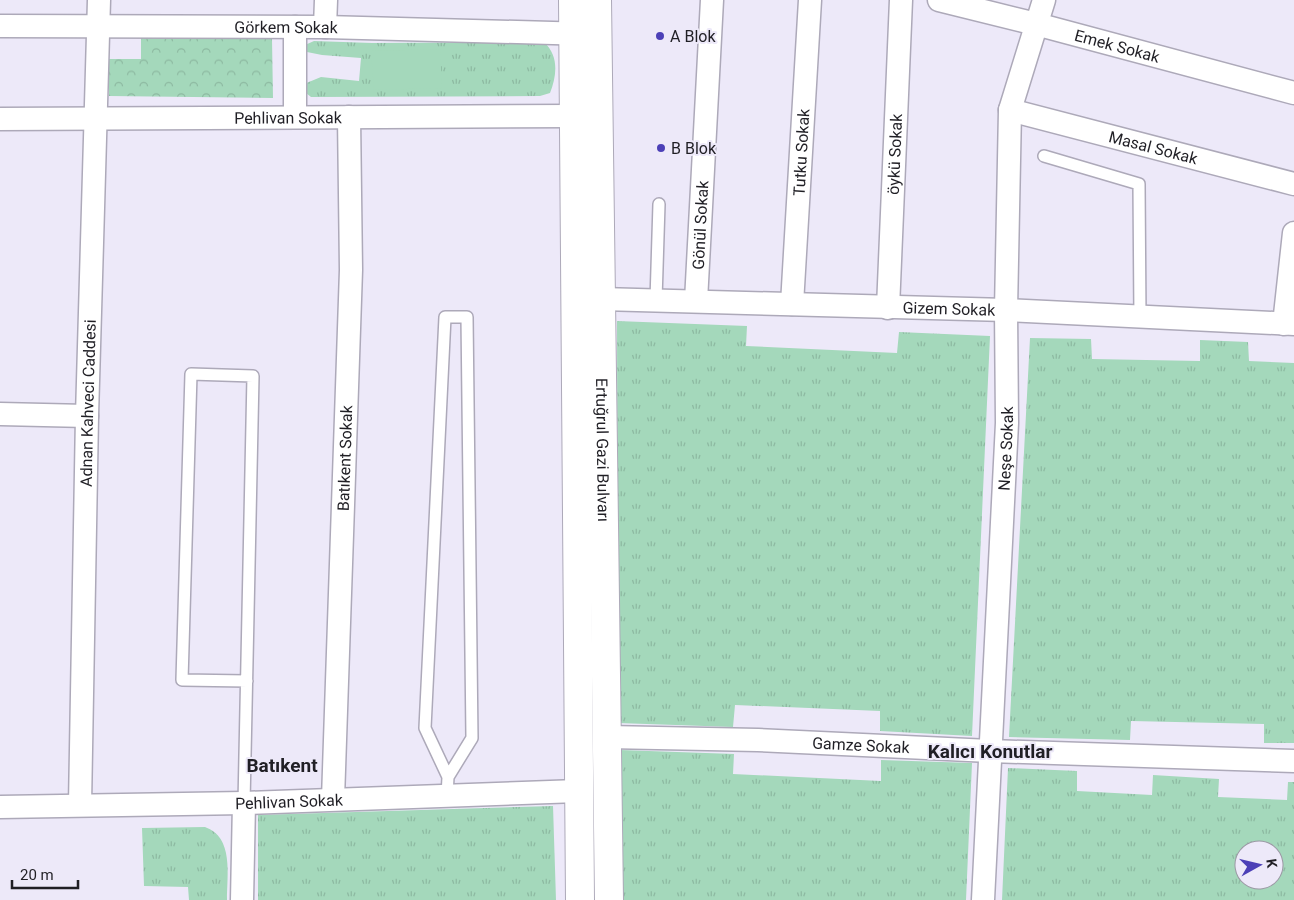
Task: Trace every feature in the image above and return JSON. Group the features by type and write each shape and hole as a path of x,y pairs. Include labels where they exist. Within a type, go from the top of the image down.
{"main road":[{"name":"Ertuğrul Gazi Bulvarı","path":"573,0 585,34 601,299 609,900"},
{"name":"Ertuğrul Gazi Bulvarı","path":"580,900 574,116 585,34 597,0"}],"street":[{"name":"Adnan Kahveci Caddesi","path":"80,805 87,416 99,0"},
{"path":"325,27 326,0"},
{"name":"Gönül Sokak","path":"696,301 712,0"},
{"name":"Tutku Sokak","path":"792,304 810,0"},
{"name":"öykü Sokak","path":"888,308 901,0"},
{"name":"Emek Sokak","path":"939,0 1294,93"},
{"name":"Neşe Sokak","path":"983,900 1007,423 1006,310 1010,110 1044,0"},
{"name":"Görkem Sokak","path":"0,26 325,27 585,34"},
{"path":"295,27 295,117"},
{"name":"Masal Sokak","path":"1010,110 1294,184"},
{"name":"Pehlivan Sokak","path":"0,119 574,116"},
{"name":"Batıkent Sokak","path":"333,799 351,270 349,117"},
{"path":"1289,324 1294,233"},
{"name":"Gizem Sokak","path":"601,299 1006,310 1289,324"},
{"path":"0,414 87,416"},
{"name":"Gamze Sokak","path":"607,737 758,740 990,751 1294,761"},
{"name":"Pehlivan Sokak","path":"0,806 244,803 333,799 447,786 578,791"},
{"path":"242,900 244,803"}],"lane":[{"path":"1044,156 1139,184 1140,318"},
{"path":"656,300 660,204"},
{"path":"445,317 467,317 472,738 447,786 425,728 445,317"},
{"path":"244,803 253,376 191,374 182,680 246,681"}],"green space":[{"path":"141,38 272,39 273,98 109,96 109,59 141,59"},
{"path":"314,41 372,43 544,42 552,53 555,73 550,93 540,96 311,97 306,93 304,84 321,77 359,81 361,58 322,55 302,51 305,45"},
{"path":"440,49 442,88 374,90 371,51"},
{"path":"617,321 747,326 746,346 897,353 899,332 990,336 972,736 880,731 880,711 735,705 733,727 618,723"},
{"path":"1030,338 1091,339 1092,359 1200,361 1200,340 1248,342 1249,361 1294,363 1294,743 1264,743 1264,724 1131,721 1130,740 1009,737"},
{"path":"620,750 734,754 733,774 881,781 881,760 972,763 966,900 622,900"},
{"path":"1008,768 1077,771 1077,791 1152,795 1153,775 1219,779 1218,797 1287,800 1288,782 1294,782 1294,900 1002,900"},
{"path":"553,806 556,900 258,900 258,815"},
{"path":"205,827 221,839 225,848 228,869 227,900 189,900 188,887 144,886 142,828"}],"place":[{"name":"A Blok","path":"660,36"},
{"name":"B Blok","path":"661,148"}],"district":[{"name":"Kalıcı Konutlar","path":"990,751"},
{"name":"Batıkent","path":"282,765"}]}
